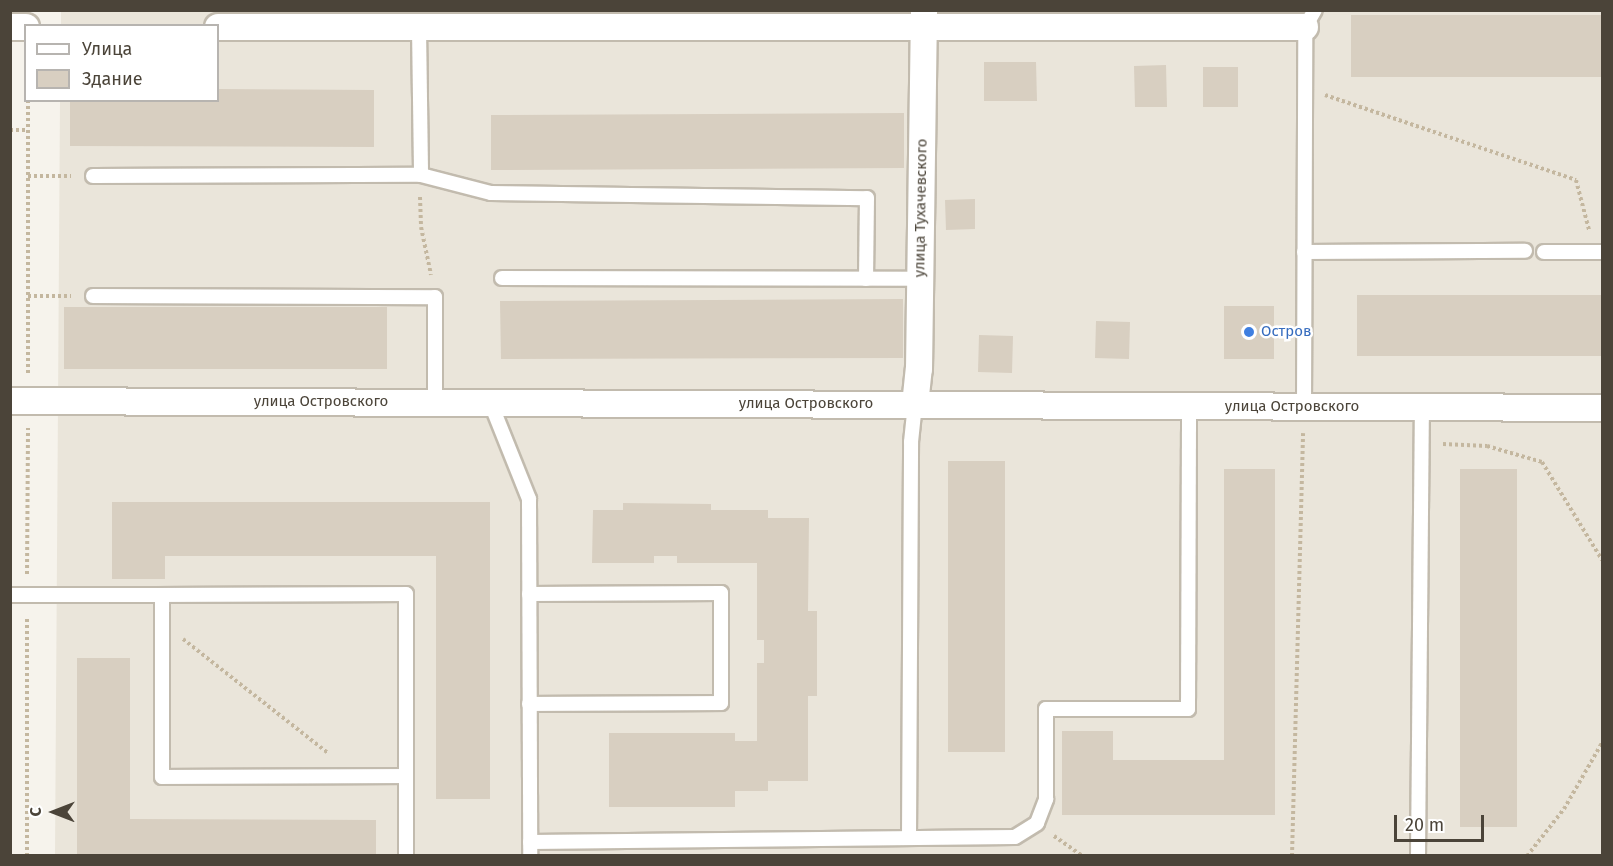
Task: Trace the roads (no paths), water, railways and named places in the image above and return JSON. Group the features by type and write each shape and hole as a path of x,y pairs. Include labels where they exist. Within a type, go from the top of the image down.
{"street":[{"path":"219,27 419,27 516,19 1310,19"},
{"name":"улица Тухачевского","path":"915,405 919,369 923,19"},
{"name":"улица Островского","path":"19,401 1602,408"}],"lane":[{"path":"1304,407 1305,88 1310,19"},
{"path":"419,27 421,175"},
{"path":"93,176 421,175 491,193 867,198 866,279"},
{"path":"1304,252 1526,251"},
{"path":"1544,252 1598,252"},
{"path":"502,278 920,279"},
{"path":"93,296 435,297 435,403"},
{"path":"491,404 529,499 530,849 1015,837 1037,824 1046,799 1046,709 1188,709 1189,406"},
{"path":"909,838 911,442 915,405"},
{"path":"1418,855 1422,407"},
{"path":"529,594 721,593 721,703 529,704"},
{"path":"10,595 406,594 406,855"},
{"path":"162,595 162,777 406,776"}],"place":[{"name":"Остров","path":"1249,332"}]}
